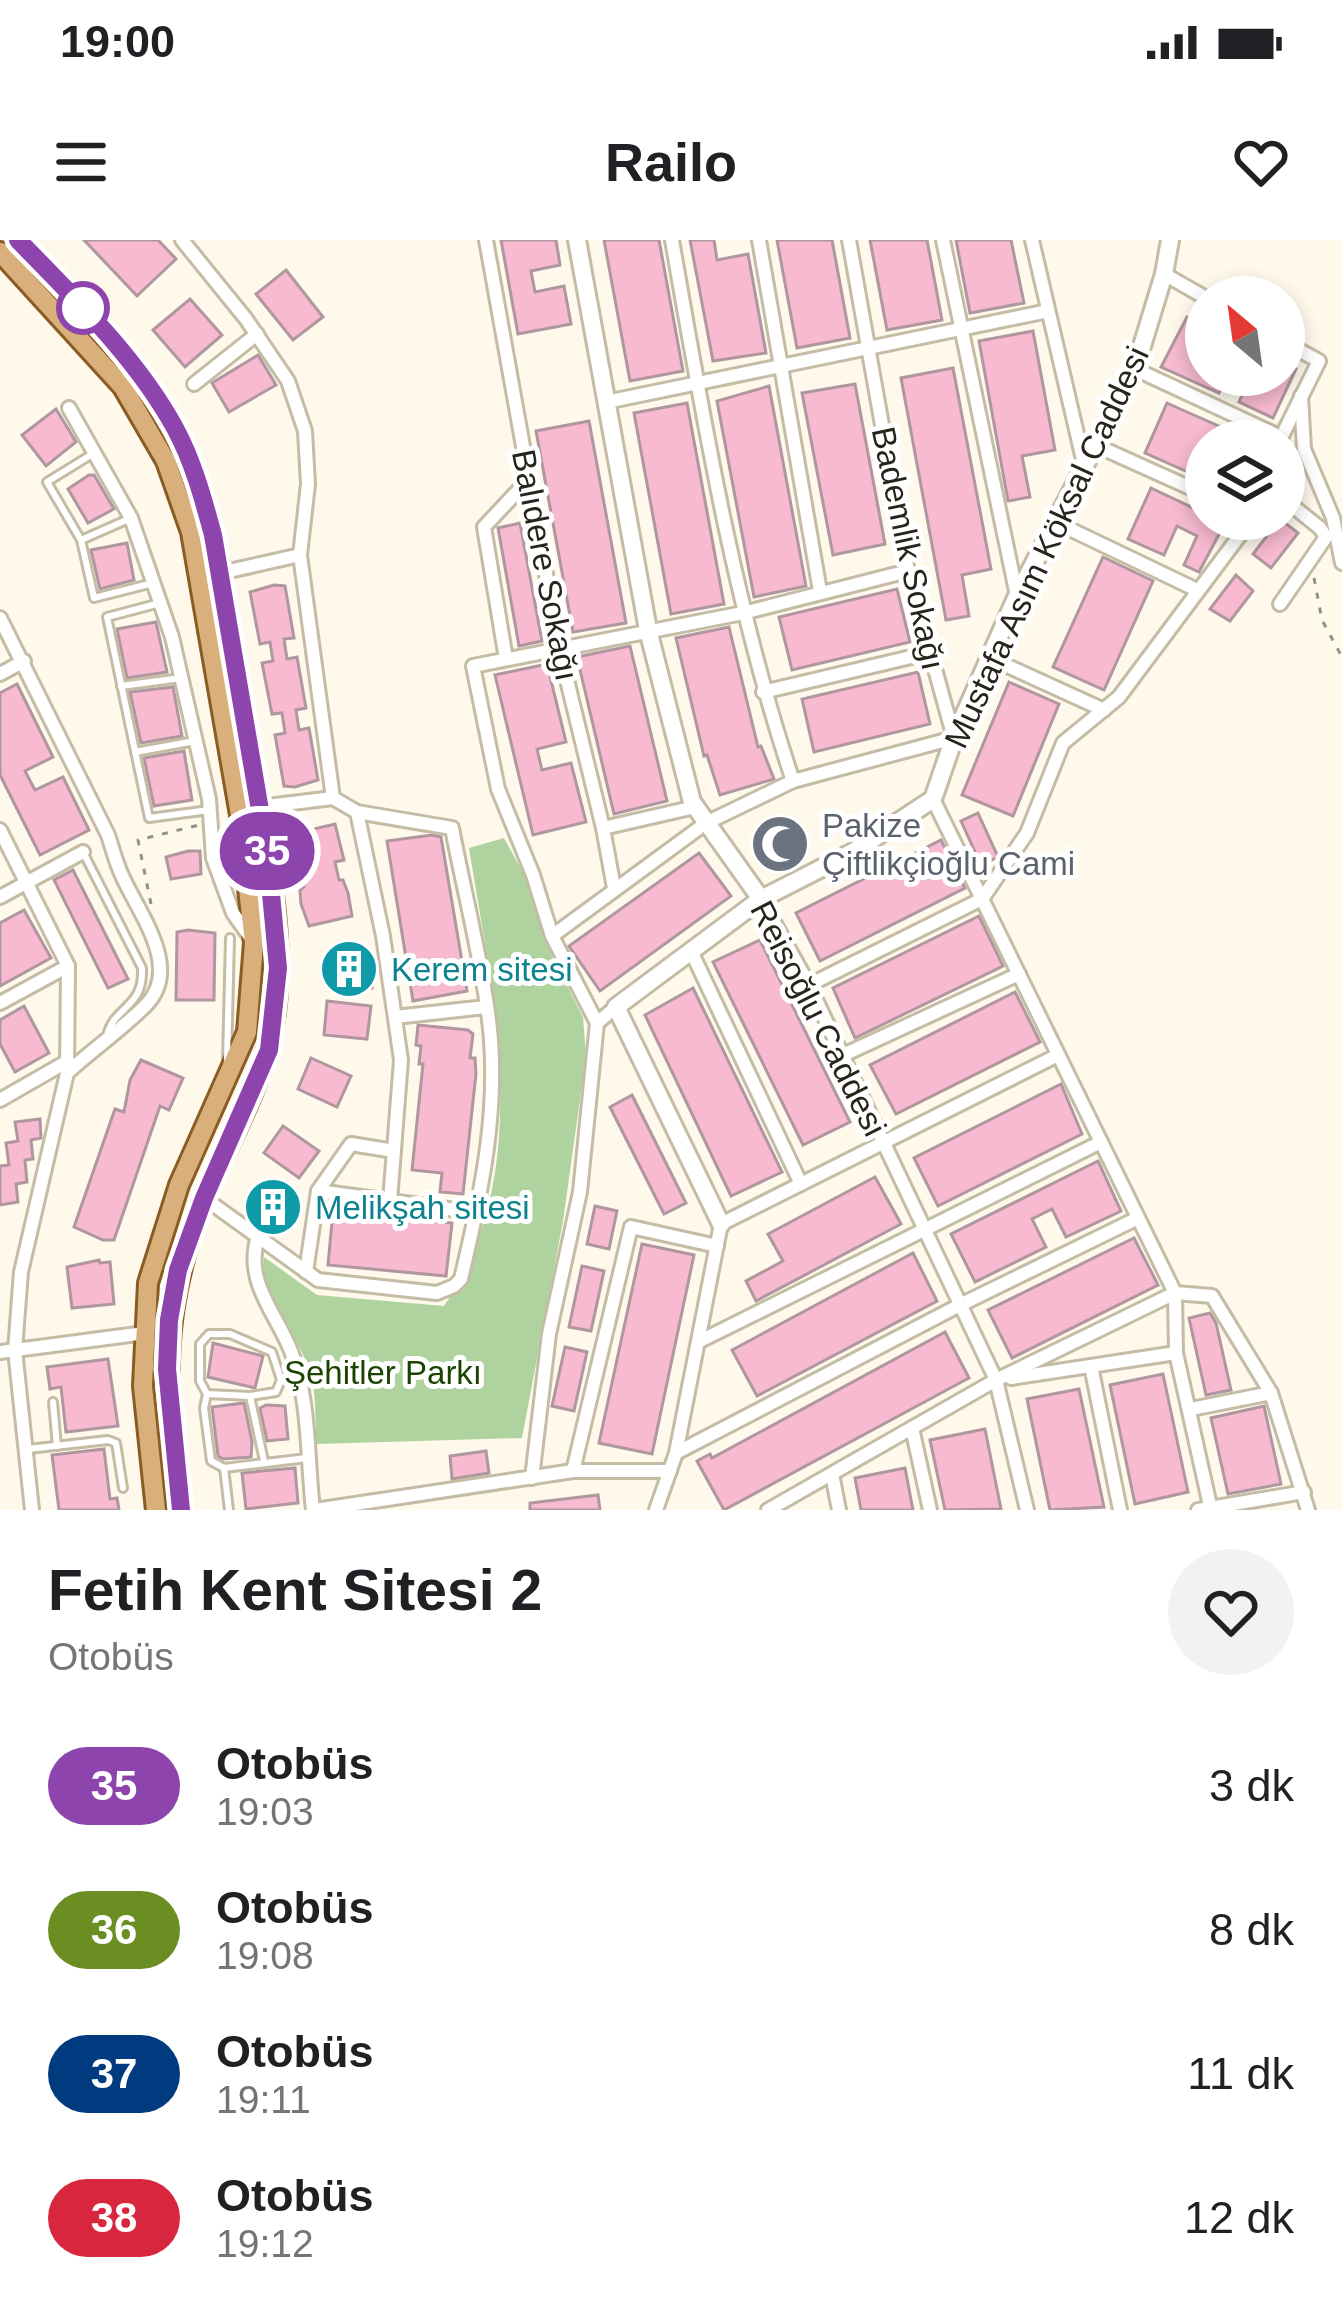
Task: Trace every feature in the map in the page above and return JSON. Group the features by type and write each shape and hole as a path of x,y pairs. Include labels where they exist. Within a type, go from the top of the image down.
{"main road":[{"path":"18,240 144,379 176,430 200,485 220,573 276,917 276,1009 269,1050 204,1198 178,1270 169,1320 167,1369 181,1510"},
{"path":"0,252 123,387 166,461 191,532 240,815 254,943 247,1033 179,1185 148,1283 142,1386 156,1510"}],"street":[{"path":"182,240 289,381 305,431 308,484 300,555 333,798"},
{"name":"Balıdere Sokağı","path":"486,240 559,647 614,888"},
{"name":"Reisoğlu Caddesi","path":"577,240 649,630 695,807 761,899 808,985 996,1381 1027,1510"},
{"path":"672,240 743,613 793,781"},
{"path":"759,240 820,591"},
{"name":"Bademlik Sokağı","path":"849,240 908,571 954,738"},
{"path":"943,240 1017,596"},
{"path":"1032,240 1084,466"},
{"name":"Mustafa Asım Köksal Caddesi","path":"933,799 954,738 1017,596 1136,369 1169,240"},
{"path":"1164,274 1185,286"},
{"path":"605,402 1048,311"},
{"path":"194,384 257,334"},
{"path":"1305,354 1318,361 1305,388"},
{"path":"1136,369 1241,420"},
{"path":"1289,420 1301,396"},
{"path":"1301,396 1304,449 1333,518 1342,563"},
{"path":"69,408 131,518 181,678 210,816 213,858 233,913 254,943"},
{"path":"1095,445 1185,486"},
{"path":"506,659 484,526 529,479"},
{"path":"1280,604 1324,544 1325,533 1305,517"},
{"path":"1055,522 1197,590"},
{"path":"808,985 982,898 1027,833 1063,743 1119,697 1236,540"},
{"path":"220,573 300,555"},
{"path":"532,1478 549,1334 580,1192 598,1023 552,936 498,789 473,666 743,613 908,571"},
{"path":"0,618 153,935 159,968 154,994 146,1006 68,1067 0,1100"},
{"path":"764,692 928,653"},
{"path":"990,658 1104,710"},
{"path":"0,674 24,661"},
{"path":"552,936 706,824 793,781 954,738"},
{"path":"204,1198 318,1280 446,1291 460,1279 477,1213 490,1112 486,1007 452,828 357,812 333,798 259,807"},
{"path":"598,1023 761,899 853,852 933,799 1174,1293 1176,1353 1206,1509 1304,1492"},
{"path":"603,828 695,807"},
{"path":"357,812 383,935 401,1060 390,1201"},
{"path":"0,830 68,966 68,1067 21,1272 15,1350 32,1510"},
{"path":"0,897 83,852"},
{"path":"691,951 801,1184"},
{"path":"0,1003 68,966"},
{"path":"842,1056 1019,974"},
{"path":"616,1006 721,1224 676,1453 656,1510"},
{"path":"395,1017 486,1007"},
{"path":"721,1224 1058,1055"},
{"path":"700,1341 1101,1142"},
{"path":"306,1271 318,1191 351,1144 394,1151"},
{"path":"318,1191 477,1213"},
{"path":"676,1453 1138,1218"},
{"path":"573,1471 631,1227 717,1246"},
{"path":"257,1236 253,1268 268,1310 290,1347 301,1383 314,1510 573,1471 670,1471"},
{"path":"768,1510 996,1381 1174,1293 1212,1296 1270,1393 1308,1510"},
{"path":"0,1352 145,1333"},
{"path":"996,1381 1176,1353"},
{"path":"1091,1366 1120,1510"},
{"path":"1190,1409 1270,1393"},
{"path":"912,1428 930,1510"},
{"path":"832,1474 839,1510"}],"lane":[{"path":"94,453 47,482 82,540 94,598 153,583"},
{"path":"82,540 131,518"},
{"path":"160,604 107,617 148,818 210,816"},
{"path":"121,686 181,678"},
{"path":"135,752 195,741"},
{"path":"83,852 142,968 143,987 134,1004 110,1023 107,1036"},
{"path":"230,938 226,1058 232,1067"},
{"path":"207,1394 275,1392 281,1380 272,1352 230,1334 209,1334 200,1344 211,1461 224,1468 307,1458"},
{"path":"250,1396 264,1461"},
{"path":"53,1402 58,1447"},
{"path":"26,1449 116,1443 123,1488"},
{"path":"224,1468 229,1510"}],"path":[{"path":"1309,565 1322,620 1342,657"},
{"path":"153,935 139,840 210,816"}],"green space":[{"name":"Şehitler Parkı","path":"504,838 531,887 551,954 583,1017 586,1056 563,1221 522,1438 316,1444 312,1378 268,1286 264,1257 317,1295 444,1306 472,1254 490,1198 499,1141 496,1023 469,848"}],"building":[{"path":"84,240 158,240 176,259 137,296"},
{"path":"501,240 556,240 560,265 531,271 535,292 564,286 571,324 518,334"},
{"path":"604,240 659,240 683,371 630,381"},
{"path":"690,240 714,240 717,260 748,254 766,353 713,361"},
{"path":"777,240 832,240 850,338 797,348"},
{"path":"870,240 927,240 942,320 887,330"},
{"path":"956,240 1011,240 1024,303 970,313"},
{"path":"286,270 323,317 293,340 256,294"},
{"path":"190,299 222,335 185,367 153,330"},
{"path":"1185,321 1185,378 1161,367"},
{"path":"1033,331 1055,450 1022,456 1030,497 1008,501 979,341"},
{"path":"258,355 276,385 229,412 212,383"},
{"path":"953,368 991,569 962,575 969,616 946,620 901,378"},
{"path":"855,384 885,544 833,555 802,393"},
{"path":"769,386 806,586 754,597 717,401"},
{"path":"1242,396 1283,396 1273,418 1239,402"},
{"path":"687,403 724,604 671,614 634,413"},
{"path":"1167,403 1205,420 1185,420 1185,471 1145,453"},
{"path":"56,409 76,442 46,466 22,435"},
{"path":"589,421 626,623 573,632 536,431"},
{"path":"94,475 114,509 88,523 68,489"},
{"path":"1151,488 1185,504 1185,530 1177,526 1164,555 1128,539"},
{"path":"520,523 542,641 519,646 498,528"},
{"path":"1195,540 1216,540 1199,572 1184,565"},
{"path":"1264,540 1293,540 1271,568 1253,554"},
{"path":"127,543 134,580 100,589 91,550"},
{"path":"1103,557 1153,581 1104,690 1053,667"},
{"path":"1236,575 1253,591 1230,621 1210,609"},
{"path":"285,586 294,638 284,639 287,659 297,657 306,708 296,710 299,730 309,728 318,780 295,787 284,786 275,735 285,733 282,713 272,714 262,663 273,661 270,642 260,644 250,592"},
{"path":"897,589 910,642 792,670 779,617"},
{"path":"156,622 167,672 127,678 117,629"},
{"path":"729,627 758,747 774,779 720,795 704,756 676,638"},
{"path":"630,646 667,801 614,814 577,657"},
{"path":"547,664 566,742 537,749 542,770 571,763 586,822 533,835 495,675"},
{"path":"918,672 930,724 814,752 802,699"},
{"path":"1009,682 1059,704 1013,816 962,795"},
{"path":"17,684 53,757 25,771 35,790 63,777 89,830 40,855 0,775 0,693"},
{"path":"173,687 182,736 141,743 130,692"},
{"path":"184,751 192,800 154,806 144,758"},
{"path":"978,813 998,857 981,865 961,821"},
{"name":"Pakize Çiftlikçioğlu Cami","path":"782,818 805,847 779,869 755,840"},
{"path":"335,824 344,860 335,862 352,916 309,926 301,904 304,887 292,834"},
{"path":"441,837 467,991 413,1001 387,841"},
{"path":"941,840 965,888 820,961 796,913"},
{"path":"200,851 201,874 171,879 166,857"},
{"path":"699,853 731,896 600,991 569,946"},
{"path":"73,870 128,979 108,988 54,880"},
{"path":"24,910 51,958 0,986 0,923"},
{"path":"979,916 1003,966 855,1038 833,988"},
{"path":"177,932 215,933 214,1000 176,1000"},
{"path":"760,940 850,1122 803,1145 713,962"},
{"name":"Kerem sitesi","path":"330,956 366,961 374,974 372,988 326,982"},
{"path":"693,988 782,1172 731,1196 645,1015"},
{"path":"1015,992 1040,1042 896,1114 870,1065"},
{"path":"327,1001 371,1006 367,1039 324,1035"},
{"path":"24,1006 49,1053 15,1072 0,1044 0,1020"},
{"path":"418,1025 473,1034 470,1058 475,1058 476,1074 463,1194 440,1192 442,1173 412,1170 423,1064 419,1064 421,1046 416,1045"},
{"path":"311,1058 351,1076 337,1107 298,1089"},
{"path":"141,1060 183,1078 169,1110 160,1106 114,1240 103,1240 74,1227 115,1109 124,1112 130,1080"},
{"path":"1061,1084 1082,1134 938,1206 914,1158"},
{"path":"632,1095 686,1203 664,1214 610,1107"},
{"path":"40,1119 41,1138 31,1140 33,1159 25,1160 27,1182 16,1184 18,1202 0,1205 0,1166 9,1165 6,1143 18,1141 15,1122"},
{"name":"Melikşah sitesi","path":"283,1126 319,1151 299,1178 264,1153"},
{"path":"1098,1161 1121,1211 1066,1237 1052,1209 1032,1219 1046,1247 975,1282 951,1234"},
{"path":"875,1177 901,1224 756,1301 746,1281 783,1261 768,1234"},
{"name":"Melikşah sitesi","path":"265,1181 301,1206 281,1233 246,1209"},
{"path":"595,1206 617,1211 609,1249 587,1244"},
{"path":"333,1211 452,1223 446,1276 328,1265"},
{"path":"1134,1238 1158,1285 1012,1358 988,1310"},
{"path":"642,1244 694,1255 652,1454 599,1443"},
{"path":"913,1253 937,1301 757,1396 732,1350"},
{"path":"110,1262 114,1304 72,1308 67,1267"},
{"path":"582,1266 604,1271 591,1331 569,1327"},
{"path":"1210,1313 1231,1390 1206,1395 1189,1318"},
{"path":"945,1332 969,1378 724,1510 697,1461 710,1454 712,1458"},
{"path":"213,1343 263,1356 255,1388 208,1377"},
{"path":"565,1347 587,1352 574,1411 552,1406"},
{"path":"108,1359 118,1426 66,1432 61,1387 50,1389 47,1367"},
{"path":"1163,1374 1188,1492 1135,1504 1110,1385"},
{"path":"1079,1389 1104,1507 1050,1510 1027,1399"},
{"path":"244,1403 251,1457 223,1459 218,1456 212,1407"},
{"path":"285,1406 288,1439 267,1441 260,1408"},
{"path":"1264,1406 1281,1484 1228,1494 1211,1418"},
{"path":"985,1429 1001,1509 945,1510 930,1440"},
{"path":"104,1449 110,1499 117,1498 119,1510 59,1510 52,1455"},
{"path":"486,1451 489,1473 452,1479 450,1456"},
{"path":"295,1468 298,1503 246,1509 242,1473"},
{"path":"905,1468 913,1510 861,1510 855,1478"},
{"path":"598,1495 600,1510 530,1510 530,1503"}],"bus line":[{"name":"35","path":"18,240 144,379 176,430 200,485 213,535 276,917 276,1009 269,1050 204,1198 178,1270 169,1320 167,1369 181,1510"}],"place":[{"name":"Pakize Çiftlikçioğlu Cami","path":"780,844"},
{"name":"Kerem sitesi","path":"349,969"},
{"name":"Melikşah sitesi","path":"273,1207"}]}
